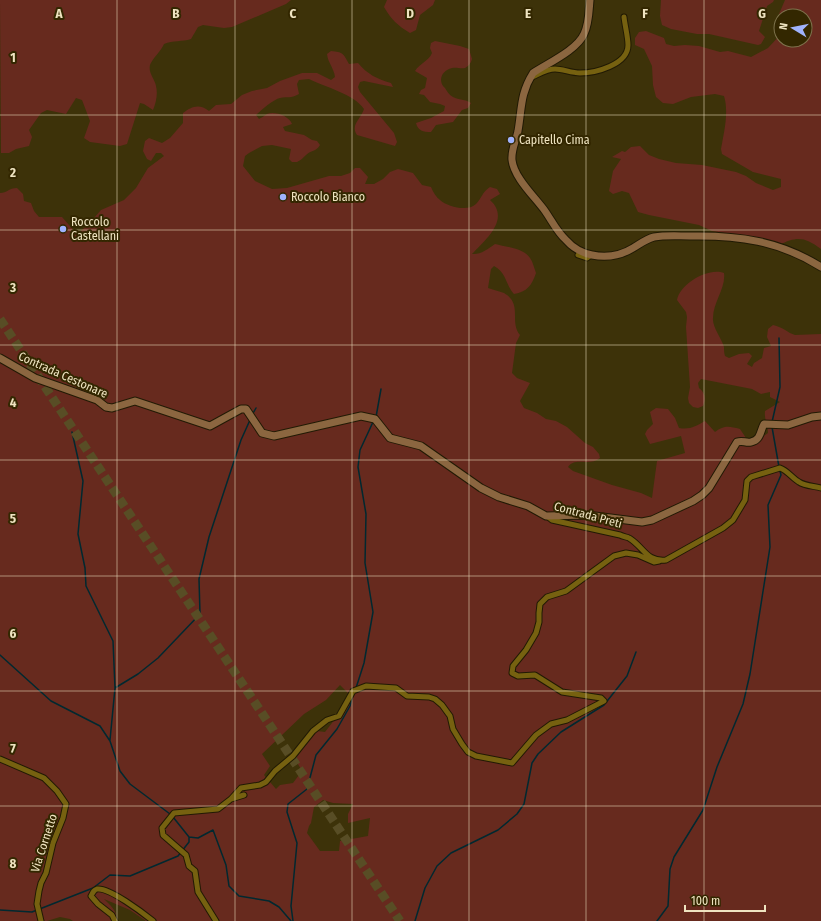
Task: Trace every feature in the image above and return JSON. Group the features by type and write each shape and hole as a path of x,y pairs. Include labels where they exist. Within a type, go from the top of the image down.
{"street":[{"path":"590,0 584,34 577,44 533,73 530,78 521,100 518,131 512,154 513,164 519,177 560,235 574,248 591,255 605,256 616,255 628,251 649,239 659,236 718,236 775,245 794,252 821,267"},
{"path":"530,78 540,73 555,69 586,73 611,67 620,61 629,46 624,18"},
{"path":"578,255 587,258 591,255"},
{"name":"Contrada Cestonare","path":"0,358 25,374 97,400 106,407 112,408 136,401 210,426 240,409 246,409 262,433 274,436 361,416 374,419"},
{"path":"546,516 587,515 642,522 652,520 693,501 702,495 710,488 737,442 742,440 751,442 758,439 764,424 793,425 812,417 821,416"},
{"name":"Contrada Preti","path":"374,419 390,438 421,446 482,488 499,497 528,506 552,520 629,538 649,557 659,561"},
{"path":"216,921 198,892 195,871 188,866 186,855 163,836 162,828 174,813 218,809 231,799 241,788 260,785 266,782 275,771 293,756 313,731 327,720 339,716 353,691 366,686 386,686 396,688 407,696 435,698 442,704 450,716 452,729 468,752 476,756 512,763 536,734 551,724 567,720 604,701 601,698 562,692 535,675 518,676 512,673 513,666 526,650 536,633 539,622 540,604 547,597 566,591 614,556 626,553 638,555 654,562 666,560 723,528 733,520 745,500 747,481 751,477 778,468 786,470 797,481 821,488"},
{"name":"Via Cornetto","path":"0,759 44,778 57,791 66,804 63,818 53,843 46,873 41,883 38,906 41,921"},
{"path":"231,799 244,795"},
{"path":"115,921 112,915 98,904 91,896 93,891 96,889 102,889 127,901 153,921"}],"shaded area":[{"path":"0,0 291,0 286,4 232,27 224,28 203,25 198,27 191,39 164,44 150,65 150,71 157,89 153,110 140,103 127,144 120,146 90,142 84,138 90,121 82,100 76,98 66,114 47,110 41,113 29,130 32,137 29,146 16,149 9,153 1,153"},
{"path":"387,0 435,0 433,5 420,15 416,30 410,33 398,25 389,15 384,7"},
{"path":"661,0 774,0 767,6 759,31 765,37 761,44 758,45 709,34 697,34 671,29 662,25 660,16"},
{"path":"785,0 821,0 821,249 810,242 801,239 791,240 779,245 761,239 712,231 699,225 638,212 629,193 622,191 613,194 609,191 613,171 621,159 612,157 622,151 625,152 631,147 640,146 649,155 659,159 676,163 702,165 736,172 773,190 781,187 781,179 753,172 722,154 721,149 726,115 724,96 715,94 691,97 673,104 663,103 656,97 653,85 652,66 644,49 635,45 635,38 639,32 646,31 664,38 666,44 674,46 699,46 720,52 728,51 751,57 768,48 773,43 773,48 813,48 813,8 782,8"},
{"path":"435,41 469,49 472,59 469,65 465,68 448,69 443,73 441,82 450,95 471,103 468,108 462,110 453,122 436,125 431,132 426,132 421,130 416,123 431,118 444,111 445,106 430,102 424,95 419,94 421,90 425,88 427,78 415,71 431,56 431,43"},
{"path":"331,51 338,52 344,55 349,64 358,63 373,76 391,83 393,87 364,81 360,82 358,87 360,92 394,133 397,142 395,146 357,135 355,125 364,109 353,99 339,91 309,79 299,80 297,84 299,94 277,99 256,115 259,119 270,113 281,115 288,119 292,124 283,127 285,131 304,135 317,141 320,145 317,149 308,153 297,162 292,162 289,159 291,149 272,145 262,146 245,156 243,166 255,181 272,189 287,188 329,176 341,176 350,173 355,168 360,168 368,177 365,184 374,184 383,179 390,172 398,169 413,173 422,185 431,187 440,200 448,205 458,208 468,208 476,204 485,191 490,187 497,189 500,194 490,200 496,207 498,214 497,222 489,236 472,254 481,253 495,244 514,248 523,252 532,261 536,273 533,281 526,290 514,294 504,275 494,266 491,269 488,288 504,293 510,297 515,308 517,330 520,335 516,343 512,373 517,378 530,383 520,401 524,408 567,427 585,443 593,447 599,454 600,458 596,461 574,462 568,467 573,471 652,498 657,461 685,453 681,436 650,444 645,434 653,424 650,412 656,408 668,409 675,418 679,428 690,428 705,421 715,432 724,427 733,427 740,429 746,438 749,439 758,439 768,433 765,411 780,402 770,397 770,392 761,394 752,389 701,379 698,383 704,396 703,406 698,408 693,407 689,403 688,398 690,387 686,327 687,317 686,312 677,300 683,288 696,278 710,272 724,273 723,284 715,306 713,322 723,344 725,356 729,358 739,354 749,353 752,356 747,364 752,367 754,363 762,358 764,348 771,346 767,337 768,329 773,325 795,335 821,334 821,921 146,921 130,910 104,899 114,911 117,921 73,921 60,917 47,921 0,921 0,193 17,188 23,194 24,201 31,203 34,211 39,217 62,217 77,234 88,225 101,210 124,200 136,188 148,168 164,156 161,153 156,153 151,161 147,159 143,151 145,141 149,138 162,143 170,138 183,123 183,113 195,107 202,107 209,111 216,105 231,104 242,95 267,88 280,81 302,73 317,73 331,80 335,77 327,54","holes":["340,685 352,697 325,732 317,731 295,759 302,771 293,783 280,785 276,789 264,775 270,766 262,754 304,714 326,700","323,800 333,803 353,804 348,814 348,823 370,818 368,836 340,841 339,851 320,851 307,833 311,823 314,807"]}],"waterway":[{"path":"772,422 780,387 779,338"},
{"path":"376,417 381,389"},
{"path":"252,415 256,408"},
{"path":"115,688 138,674 158,658 200,614 199,579 209,537 241,440 250,420"},
{"path":"356,688 364,663 373,612 365,563 366,514 358,467 360,450 373,422"},
{"path":"772,427 779,467"},
{"path":"72,432 83,481 78,534 85,568 86,586 113,641 115,688 110,740"},
{"path":"657,921 668,906 670,869 674,857 703,810 717,767 743,704 750,674 770,547 768,505 781,475 780,471"},
{"path":"415,921 425,888 437,866 451,853 498,830 517,814 524,804 532,763 538,754 561,732 604,705 627,676 636,652"},
{"path":"0,655 51,701 100,726 110,741 120,771 130,784 170,814"},
{"path":"293,921 291,906 297,843 287,812 288,804 307,789 316,755 337,729 350,706 353,695"},
{"path":"173,817 189,837 198,838 213,830 226,865 229,886 239,896 269,901 279,907 291,921"},
{"path":"0,910 32,912 93,888 110,875 130,876 178,856 189,842 189,837"}],"tunnel":[{"path":"0,319 400,921"}],"place":[{"name":"Capitello Cima","path":"511,140"},
{"name":"Roccolo Bianco","path":"283,197"},
{"name":"Roccolo Castellani","path":"63,229"}]}
